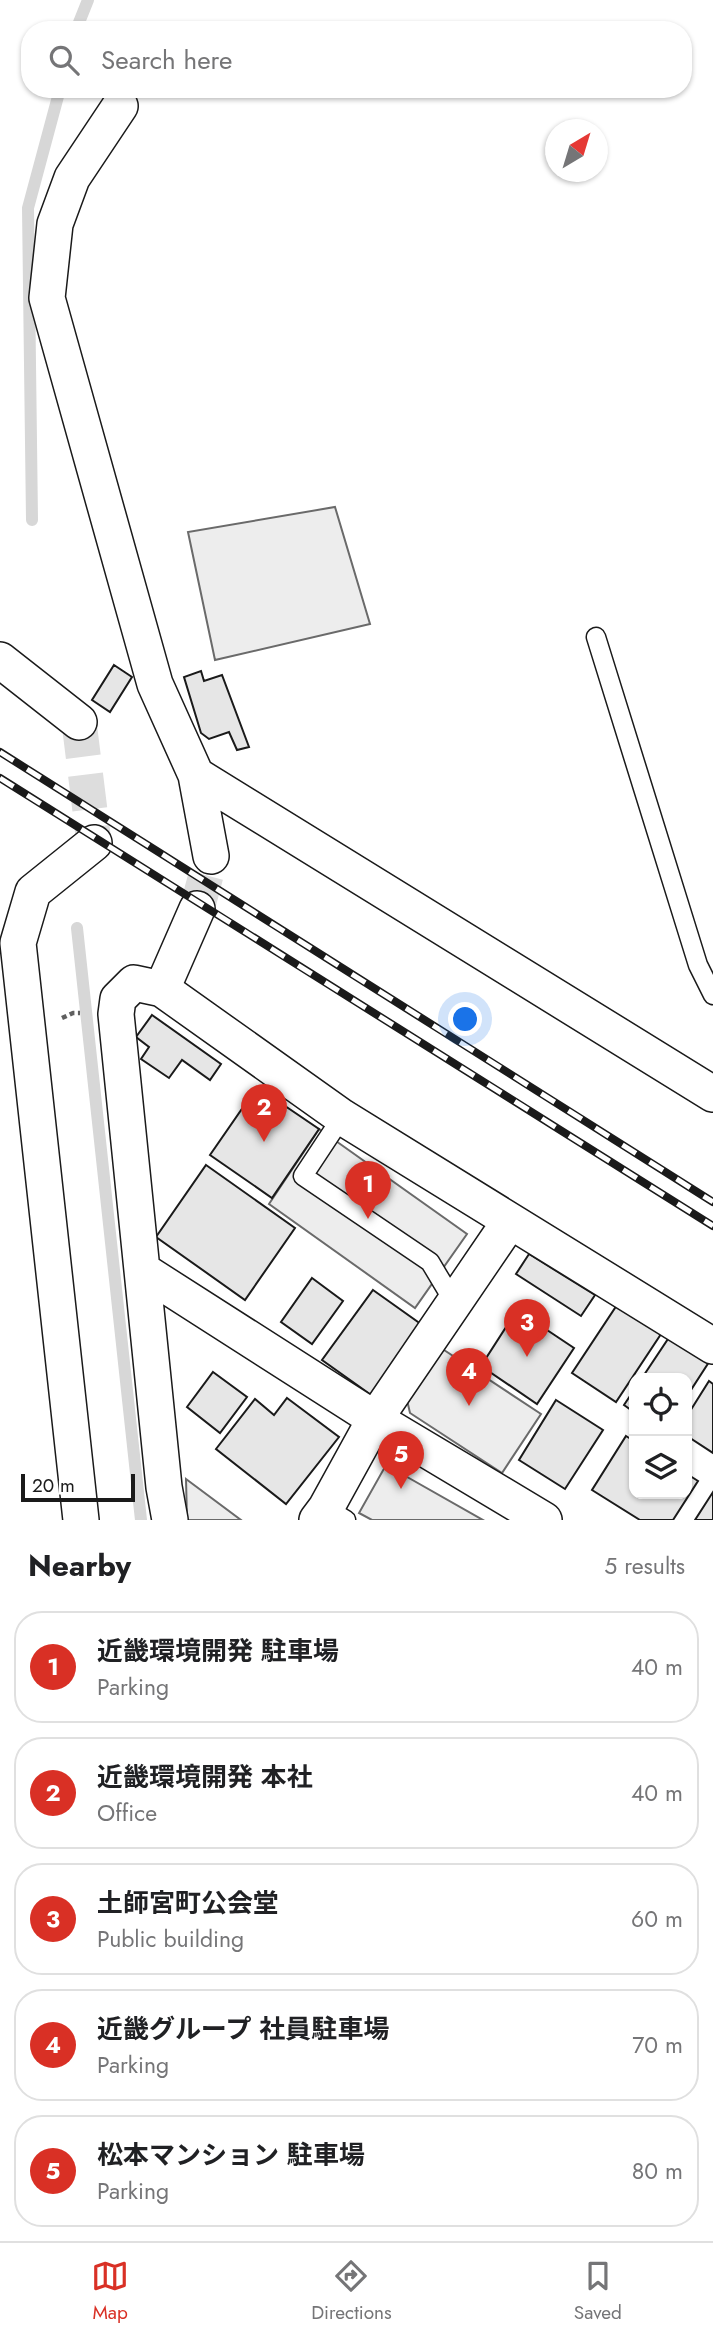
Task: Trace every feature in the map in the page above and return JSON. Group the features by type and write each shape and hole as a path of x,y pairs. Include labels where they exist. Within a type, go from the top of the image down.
{"street":[{"path":"120,106 72,178 55,223 47,298 155,684 196,775 211,856"},
{"path":"0,660 79,722"},
{"path":"196,775 713,1094"},
{"path":"81,1520 18,943 33,892 94,843"},
{"path":"162,989 197,909"},
{"path":"170,1520 164,1487 116,1014 118,999 134,983 162,989 342,1117 713,1346"},
{"path":"330,1516 375,1419 510,1221"},
{"path":"142,1270 375,1419 544,1520"}],"lane":[{"path":"596,637 698,965 713,995"},
{"path":"342,1117 303,1176 430,1262 454,1302"}],"shaded area":[{"path":"335,507 370,624 215,660 188,532"},
{"path":"319,1129 467,1234 415,1308 269,1204"},
{"path":"441,1348 541,1414 502,1473 410,1413 407,1400"},
{"path":"386,1465 483,1520 372,1520 359,1513"},
{"path":"186,1479 241,1520 187,1520"}],"building":[{"path":"114,665 132,677 110,712 92,700"},
{"path":"201,671 204,681 222,675 249,747 237,750 229,732 209,739 201,733 184,677"},
{"path":"152,1015 221,1064 210,1080 182,1060 169,1078 141,1059 149,1047 136,1037"},
{"path":"257,1087 319,1129 272,1198 210,1155"},
{"path":"206,1165 295,1228 245,1300 156,1237"},
{"path":"529,1254 595,1295 581,1316 516,1274"},
{"path":"312,1278 343,1301 312,1344 281,1322"},
{"path":"373,1290 425,1327 374,1397 322,1360"},
{"path":"619,1302 663,1331 635,1373 629,1373 629,1382 616,1402 572,1373"},
{"path":"517,1310 574,1348 537,1404 481,1366"},
{"path":"670,1336 709,1362 692,1388 692,1373 645,1373"},
{"path":"213,1372 247,1397 220,1433 187,1407"},
{"path":"709,1381 713,1384 713,1453 692,1439 692,1408"},
{"path":"287,1398 339,1437 286,1504 216,1449 255,1399 274,1415"},
{"path":"556,1400 603,1430 565,1489 519,1460"},
{"path":"626,1436 629,1438 629,1499 686,1499 673,1520 640,1520 592,1490"},
{"path":"692,1477 698,1481 692,1490"},
{"path":"713,1492 713,1520 695,1520"}],"waterway":[{"path":"80,21 88,0"},
{"path":"32,520 28,208 58,98"},
{"path":"77,928 141,1520"}],"tunnel":[{"path":"79,722 94,843"},
{"path":"197,909 211,856"}],"railway":[{"path":"0,752 713,1202"},
{"path":"0,778 713,1226"}],"place":[{"name":"近畿環境開発 本社","path":"264,1142"},
{"name":"近畿環境開発 駐車場","path":"368,1219"},
{"name":"土師宮町公会堂","path":"527,1357"},
{"name":"近畿グループ 社員駐車場","path":"469,1406"},
{"name":"松本マンション 駐車場","path":"401,1489"}]}
